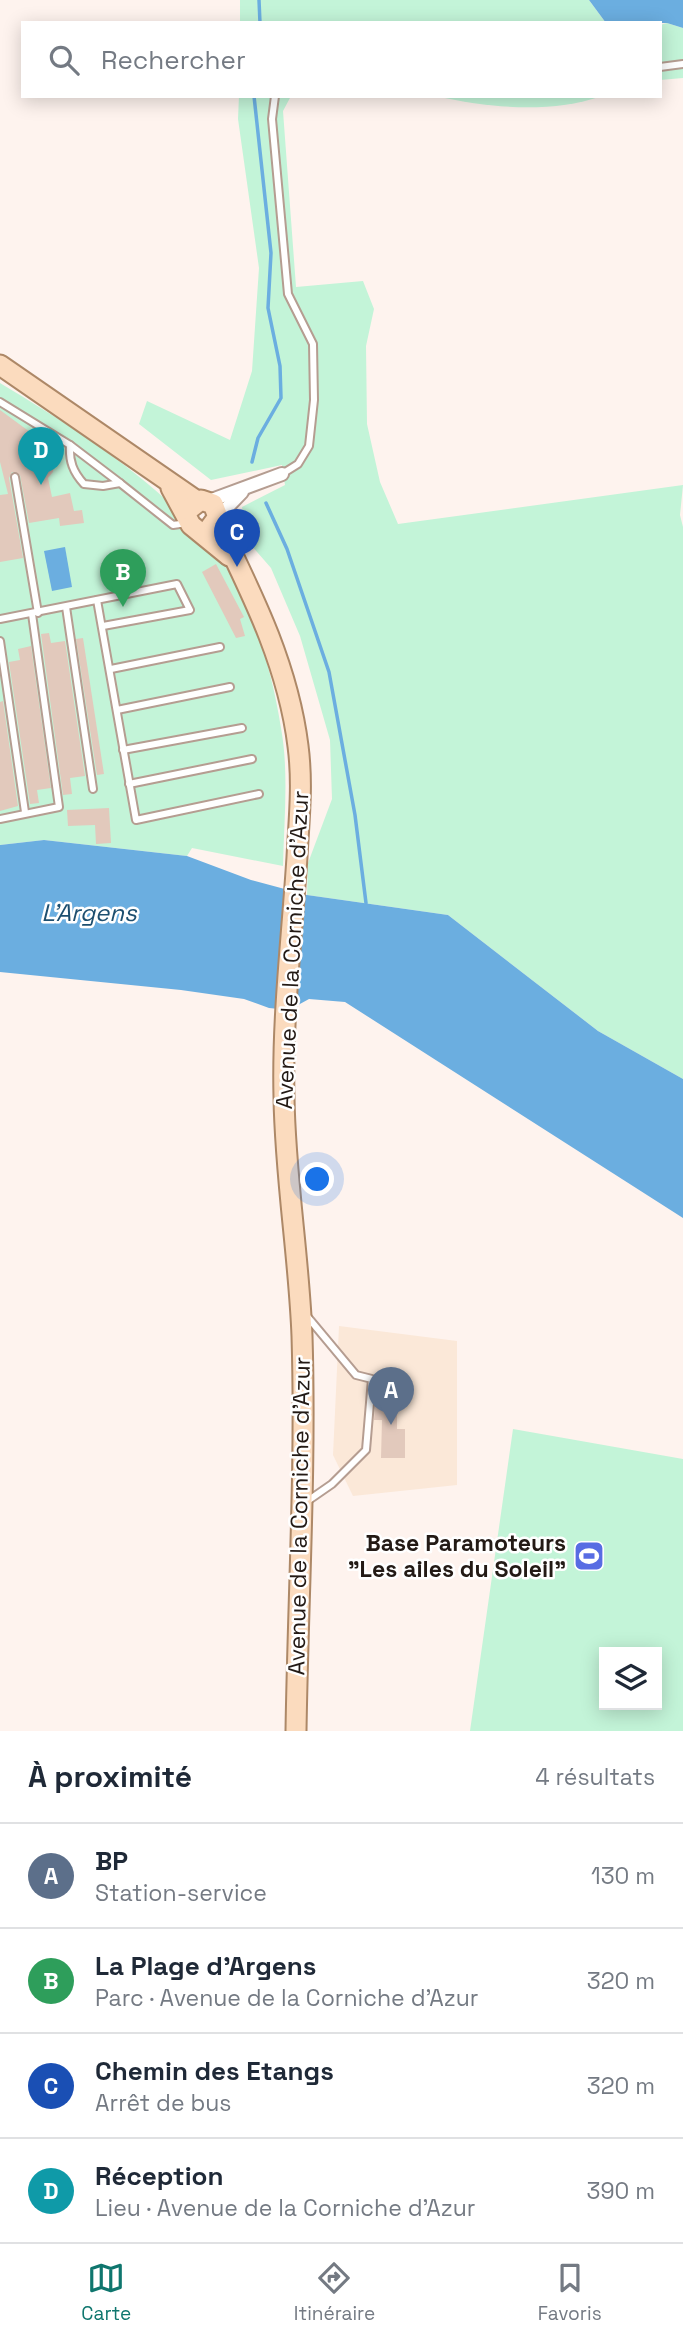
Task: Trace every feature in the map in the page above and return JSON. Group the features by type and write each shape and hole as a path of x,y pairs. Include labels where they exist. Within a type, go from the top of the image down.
{"main road":[{"name":"Avenue de la Corniche d'Azur","path":"0,365 107,436 167,482 203,515 232,559 263,615 290,700 300,762 301,825 286,1045 284,1131 300,1308 296,1731"}],"street":[{"path":"203,515 249,488 282,474"}],"lane":[{"path":"662,67 683,64"},
{"path":"275,98 272,119 288,294 313,344 314,400 309,446 298,464 282,474"},
{"path":"0,402 70,445 173,525 203,515"},
{"path":"70,445 69,456 74,473 84,484 103,486 120,483"},
{"path":"0,819 59,807 15,477"},
{"path":"0,619 177,584 190,610 103,626"},
{"path":"97,600 135,820 259,794"},
{"path":"66,607 93,789"},
{"path":"0,641 25,812"},
{"path":"111,669 220,647"},
{"path":"117,710 230,687"},
{"path":"123,750 242,728"},
{"path":"129,783 252,759"},
{"path":"300,1308 356,1376 372,1379 366,1450 332,1483 300,1506"}],"shaded area":[{"path":"339,1326 457,1341 457,1485 353,1496 333,1455"}],"green space":[{"path":"240,0 589,0 605,21 240,21"},
{"path":"667,23 683,28 683,78 662,80 662,24"},
{"path":"239,98 290,98 283,111 296,287 363,281 374,309 366,346 367,424 380,482 398,524 683,485 680,515 683,527 683,1079 598,1031 448,915 307,895 308,863 332,799 330,740 300,636 271,568 250,544 242,507 285,485 282,465 211,480 139,424 147,401 230,440 252,371 259,268 238,119"},
{"path":"446,98 595,98 541,107 477,104"},
{"path":"0,383 90,440 150,486 178,510 202,536 234,581 261,642 281,728 285,779 283,866 192,848 187,856 44,840 0,845"},
{"name":"Base Paramoteurs \"Les ailes du Soleil\"","path":"513,1429 683,1459 683,1731 470,1731"}],"water":[{"path":"589,0 683,0 683,28 662,21 605,21"},
{"path":"65,547 72,587 52,591 44,551"},
{"name":"L'Argens","path":"44,840 187,856 251,880 307,895 448,915 598,1031 683,1079 683,1218 345,1002 309,999 289,1010 269,1008 244,999 181,990 0,972 0,845"}],"building":[{"path":"0,410 30,432 56,443 53,472 48,478 52,497 70,493 74,511 82,510 84,523 60,526 59,518 29,523 20,475 12,472 9,478 23,558 0,562 0,495 8,494 0,462"},
{"path":"128,555 132,582 119,583 115,557"},
{"path":"216,564 244,617 240,619 245,636 236,638 202,572"},
{"path":"49,633 51,643 65,641 85,776 70,778 72,794 63,795 41,634"},
{"path":"83,638 104,774 97,775 76,639"},
{"path":"31,646 51,788 37,790 39,803 30,804 9,662 20,660 18,649"},
{"path":"3,701 18,806 0,811 0,702"},
{"path":"109,808 111,843 96,844 95,825 68,826 67,810"},
{"path":"384,1389 397,1389 397,1429 405,1429 405,1458 381,1458 382,1420 374,1420 375,1406 385,1406"}],"waterway":[{"path":"259,0 260,21"},
{"path":"252,462 258,438 281,398 280,366 268,308 271,253 254,98"},
{"path":"266,503 287,549 329,672 355,815 366,903"}],"place":[{"name":"Réception","path":"41,485"},
{"name":"Chemin des Etangs","path":"237,567"},
{"name":"La Plage d'Argens","path":"123,607"},
{"name":"BP","path":"391,1425"},
{"name":"Base Paramoteurs \"Les ailes du Soleil\"","path":"589,1556"}]}
